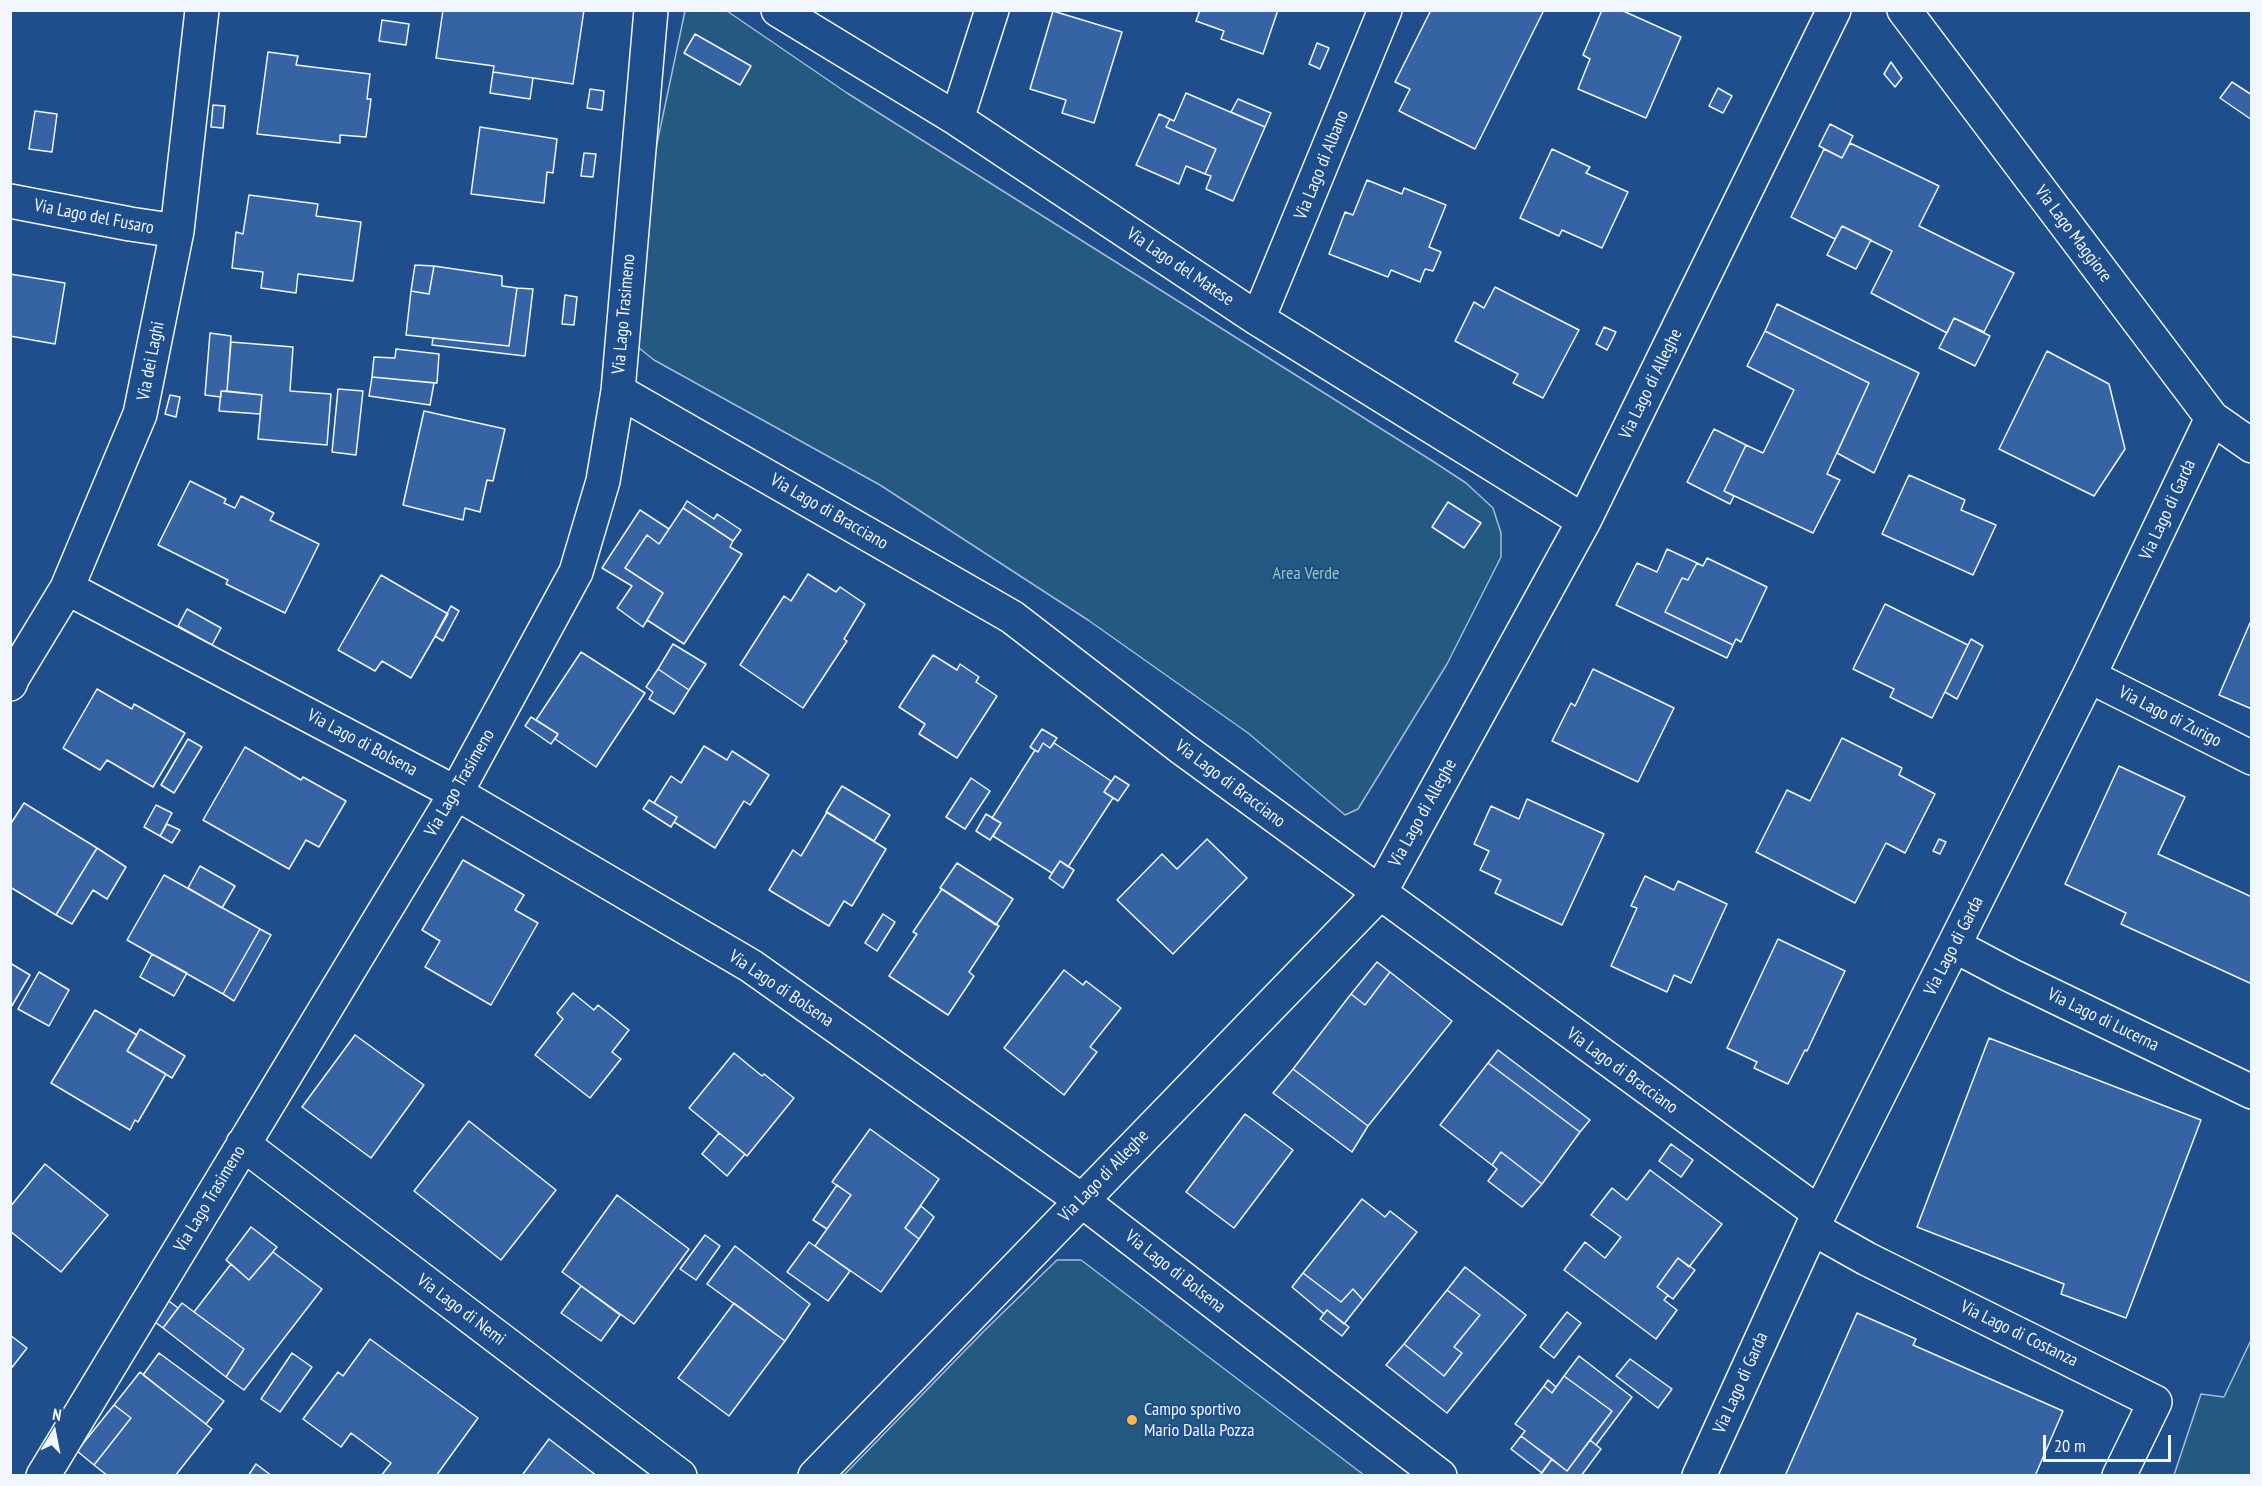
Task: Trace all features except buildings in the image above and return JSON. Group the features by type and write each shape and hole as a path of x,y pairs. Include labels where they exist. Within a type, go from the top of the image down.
{"street":[{"name":"Via dei Laghi","path":"11,683 67,588 140,414 177,231 202,10"},
{"name":"Via Lago Trasimeno","path":"43,1476 456,793 576,572 603,481 618,392 651,10"},
{"name":"Via Lago del Matese","path":"777,10 957,119 1258,319 1584,521"},
{"path":"957,119 992,10"},
{"name":"Via Lago di Albano","path":"1258,319 1385,10"},
{"name":"Via Lago di Alleghe","path":"815,1476 1379,894 1584,521 1834,10"},
{"name":"Via Lago Maggiore","path":"1904,10 2212,418 2252,446"},
{"name":"Via Lago del Fusaro","path":"10,201 137,226 177,231"},
{"name":"Via Lago di Bracciano","path":"618,392 1012,617 1183,749 1816,1221"},
{"name":"Via Lago di Garda","path":"1699,1476 1816,1221 2089,676 2212,418"},
{"name":"Via Lago di Bolsena","path":"67,588 456,793 752,966 1081,1200 1440,1476"},
{"name":"Via Lago di Zurigo","path":"2089,676 2252,758"},
{"name":"Via Lago di Lucerna","path":"1955,946 2252,1092"},
{"name":"Via Lago di Nemi","path":"243,1144 680,1476"},
{"name":"Via Lago di Costanza","path":"1816,1221 1867,1259 2155,1402 2119,1476"}],"green space":[{"name":"Area Verde","path":"685,11 727,11 847,93 1434,462 1466,483 1493,508 1501,533 1501,557 1447,664 1358,809 1345,815 1248,733 1088,620 880,485 654,360 634,344 636,243"},
{"path":"1057,1260 1081,1260 1364,1475 844,1475 984,1331"},
{"path":"2251,1340 2251,1475 2174,1475 2201,1394 2224,1397"}],"place":[{"name":"Campo sportivo Mario Dalla Pozza","path":"1132,1420"}]}
